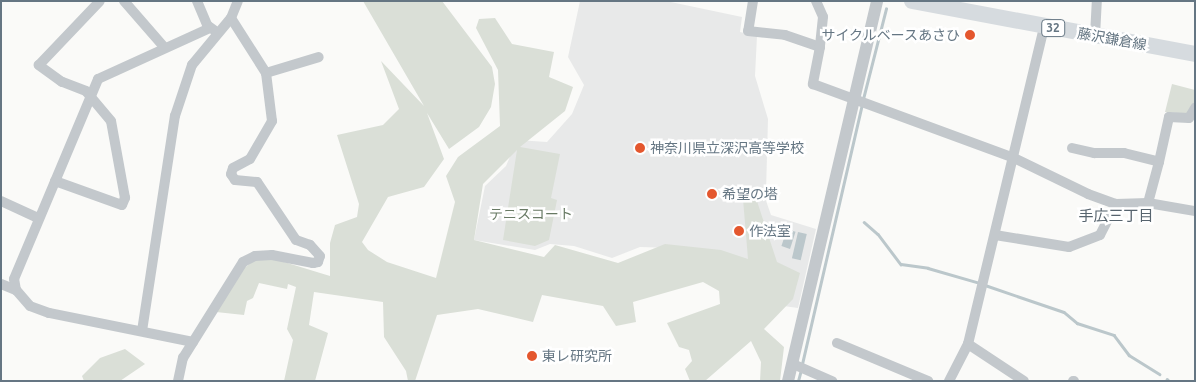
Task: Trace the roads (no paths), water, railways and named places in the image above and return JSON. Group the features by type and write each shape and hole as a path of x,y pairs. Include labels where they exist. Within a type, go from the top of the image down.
{"main road":[{"name":"藤沢鎌倉線","path":"912,1 1195,54"}],"street":[{"path":"55,181 122,205 125,198 111,121 89,94 39,65 100,1"},
{"path":"124,1 164,47"},
{"path":"197,1 210,28 220,34"},
{"path":"142,331 170,132 192,66 220,34 231,18 238,1"},
{"path":"753,1 748,31 785,35 820,47"},
{"path":"816,1 823,17 813,84 1014,158 1088,194 1116,204 1148,203 1195,211"},
{"path":"788,381 877,1"},
{"path":"1095,36 1097,1"},
{"path":"178,381 183,358 243,262 255,256 272,255 313,263 318,262 320,256 310,246 296,240 257,182 235,180 230,174 233,168 250,159 272,121 266,73 231,18"},
{"path":"949,381 968,344 1014,158 1044,26"},
{"path":"16,290 14,278 89,94 98,79 164,47 210,28"},
{"path":"266,73 320,57"},
{"path":"1148,203 1169,117 1189,118 1195,108"},
{"path":"1072,148 1094,153 1124,153 1159,162"},
{"path":"1,201 38,218"},
{"path":"995,235 1069,247 1100,235 1116,204"},
{"path":"1,284 16,290 30,306 49,313 193,342"},
{"path":"837,343 928,381"},
{"path":"968,344 1024,381"},
{"path":"793,364 832,381"}],"waterway":[{"path":"863,99 886,9"},
{"path":"802,364 862,104"},
{"path":"864,222 878,234 901,264 928,268 980,283"},
{"path":"985,285 1064,312 1077,323 1114,335 1129,355 1160,374"},
{"path":"798,381 801,370"}],"place":[{"name":"サイクルベースあさひ","path":"970,35"},
{"name":"神奈川県立深沢高等学校","path":"640,148"},
{"name":"希望の塔","path":"712,194"},
{"name":"作法室","path":"739,231"},
{"name":"東レ研究所","path":"532,356"}],"district":[{"name":"手広三丁目","path":"1116,216"}],"park label":[{"name":"テニスコート","path":"531,214"}]}
